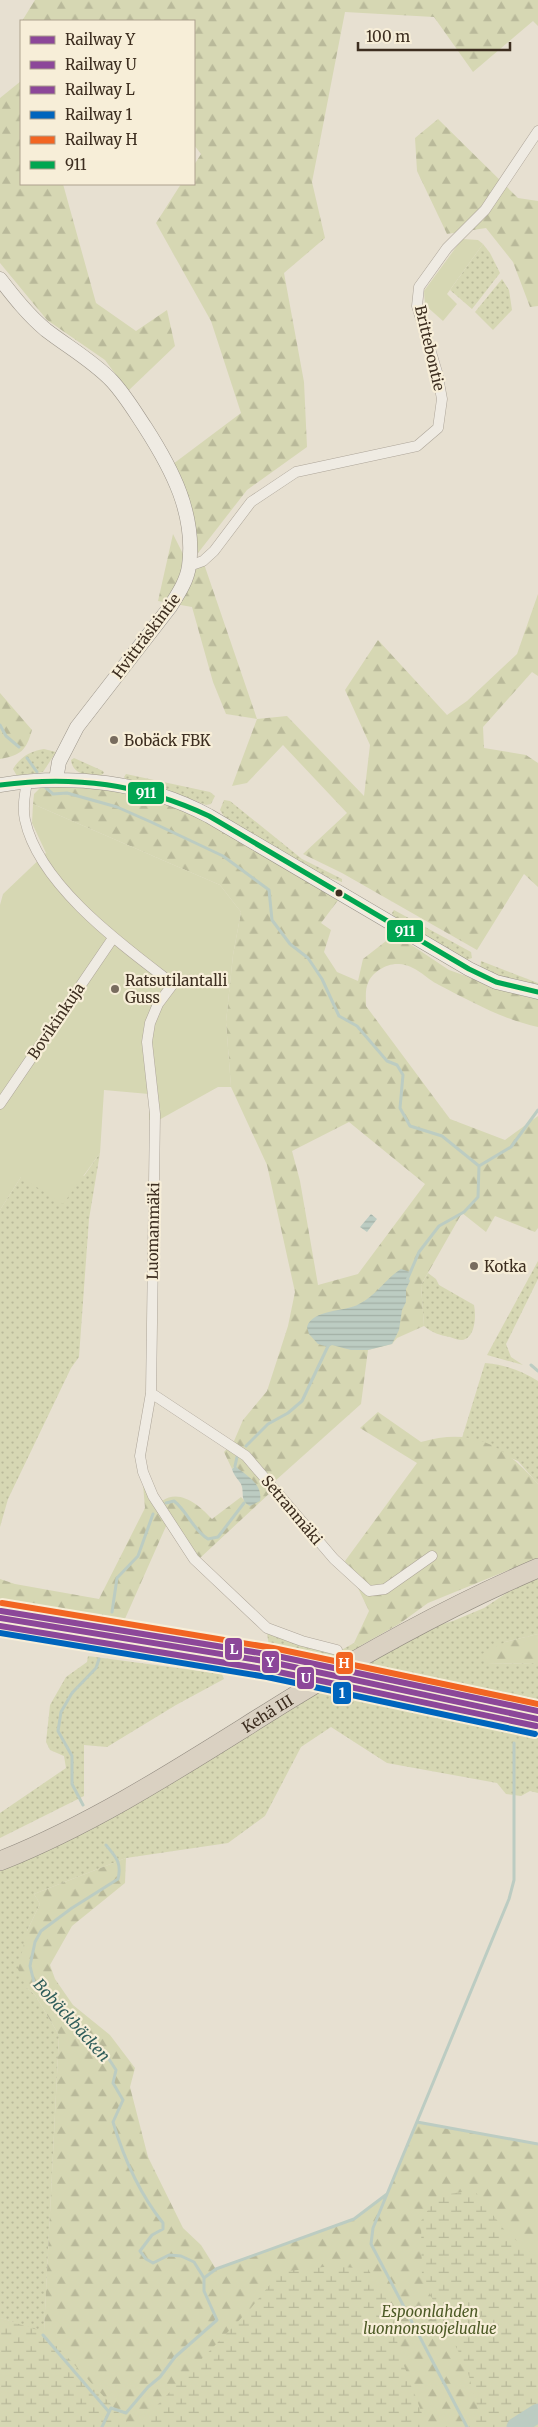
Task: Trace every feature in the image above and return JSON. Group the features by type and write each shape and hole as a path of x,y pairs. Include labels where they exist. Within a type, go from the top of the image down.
{"highway":[{"name":"Kehä III","path":"0,1862 70,1830 140,1792 376,1648 468,1600 538,1568"}],"street":[{"name":"Brittebontie","path":"189,566 203,561 214,551 251,502 296,472 417,446 438,428 442,399 437,372 417,306 419,287 447,248 485,210 538,131"},
{"name":"Hvitträskintie","path":"0,279 25,310 44,329 112,381 132,407 166,459 177,484 189,529 189,566 183,586 170,607 77,727 59,762 56,780"},
{"path":"0,785 56,780 105,783 143,790 182,802 260,845 469,969 496,982 538,992"},
{"name":"Luomanmäki","path":"27,782 23,807 25,821 39,854 54,878 113,938 173,984 158,1004 150,1023 147,1042 155,1114 151,1393 140,1456 143,1472 154,1496 182,1543 194,1559 267,1628 302,1641 337,1650"},
{"name":"Bovikinkuja","path":"0,1104 113,938"},
{"name":"Setranmäki","path":"151,1393 246,1456 334,1559 369,1591 385,1589 432,1556"}],"green space":[{"path":"35,0 538,0 538,26 533,21 473,72 434,17 345,12 312,182 325,238 284,273 304,382 307,447 247,490 198,553 193,520 173,464 241,413 211,321 156,223 180,185 195,185 195,163 201,154 195,146 195,20 23,20"},
{"path":"20,82 20,185 63,185 96,303 136,331 167,310 175,346 128,391 105,360 47,320 0,263 0,98"},
{"path":"438,119 518,198 538,201 538,306 530,307 513,262 486,228 447,234 417,171 415,138"},
{"path":"462,239 478,240 483,244 447,294 457,304 443,321 425,305 424,291"},
{"path":"483,244 500,273 472,309 450,290"},
{"path":"502,279 509,290 512,310 493,330 475,312"},
{"path":"173,534 189,566 203,561 257,719 226,714 213,682 192,607 158,601"},
{"path":"538,594 538,676 532,672 483,727 484,748 526,755 538,763 538,887 524,874 477,950 342,873 303,854 347,813 283,745 247,783 232,786 257,719 287,716 364,796 370,745 345,690 378,640 447,715 467,701 517,654"},
{"path":"0,693 32,730 22,751 13,756 0,759"},
{"path":"44,749 56,752 43,772 17,776 13,769 22,758 30,753"},
{"path":"74,758 104,773 100,776 81,773 72,765 71,760"},
{"path":"126,774 210,792 215,796 211,804 206,805 160,787 126,780 124,777"},
{"path":"76,786 122,791 178,806 339,899 321,923 331,930 324,952 337,972 358,981 363,959 395,934 449,970 526,997 538,999 538,1027 513,1020 487,1009 439,985 415,969 405,965 394,964 385,967 376,972 370,979 366,988 366,1006 450,1119 505,1140 538,1116 538,1228 535,1232 495,1216 486,1232 462,1213 421,1285 424,1326 397,1338 392,1344 368,1350 361,1404 275,1481 271,1492 200,1558 185,1540 162,1501 176,1496 189,1500 212,1519 241,1497 250,1506 235,1466 232,1469 224,1452 234,1441 243,1420 267,1391 288,1326 295,1292 267,1165 231,1087 226,1022 233,955 241,912 220,885 33,804 34,794 41,787","holes":["349,1122 425,1184 358,1274 318,1285 300,1181 292,1151"]},
{"path":"224,800 230,801 302,859 342,879 342,882 324,876 225,818 220,810"},
{"name":"Ratsutilantalli Guss","path":"33,804 220,885 241,912 233,955 226,1022 231,1087 218,1087 157,1121 149,1120 149,1094 104,1090 100,1153 63,1204 21,1177 0,1210 0,905 3,894 46,853 32,823"},
{"path":"394,910 471,952 472,958 466,960 394,918 392,913"},
{"path":"481,961 538,983 538,987 504,978 480,968"},
{"path":"100,1153 89,1219 79,1357 71,1368 8,1499 0,1527 0,1210 21,1177 84,1176"},
{"path":"538,1261 538,1279 506,1344 511,1357 523,1365 487,1355"},
{"path":"428,1273 436,1279 439,1285 474,1305 474,1326 467,1338 460,1340 439,1334 424,1326 421,1285"},
{"path":"485,1363 513,1369 538,1381 538,1484 518,1461 462,1438"},
{"path":"378,1412 421,1442 440,1438 472,1438 500,1450 513,1459 538,1484 538,1558 428,1603 399,1624 360,1646 354,1643 369,1611 345,1561 417,1463 360,1428"},
{"path":"143,1484 167,1524 124,1621 0,1605 0,1579 15,1584 99,1599 145,1508"},
{"path":"538,1578 538,1634 505,1642 486,1664 538,1663 538,1704 269,1646 267,1633 300,1645 336,1653 354,1643 380,1655 428,1628 453,1621 484,1608 520,1584"},
{"path":"538,1634 538,1663 486,1664 480,1655 505,1642"},
{"path":"88,1656 222,1674 224,1679 176,1705 107,1747 84,1745 84,1796 0,1838 0,1813 66,1768 64,1756 50,1750 46,1742 50,1705 66,1677 87,1662"},
{"path":"339,1679 538,1721 538,1793 530,1791 521,1796 506,1794 497,1783 387,1763 331,1727 301,1747 265,1816 228,1843 126,1858 34,1894 40,1904 27,1931 26,1987 35,1995 59,2035 44,2332 0,2318 0,1871 45,1851 131,1806"},
{"name":"Espoonlahden luonnonsuojelualue","path":"126,1858 125,1883 72,1926 50,1965 55,1979 73,2005 110,2035 135,2068 130,2087 148,2157 183,2228 201,2245 216,2269 354,2219 387,2193 417,2122 538,2144 538,2427 0,2427 0,2318 44,2331 59,2035 35,1995 26,1987 18,1969 27,1931 40,1904 34,1894"},
{"path":"474,2190 506,2232 538,2258 538,2427 469,2427 478,2409 467,2369 422,2278 421,2221 437,2196"},
{"path":"332,2266 368,2269 391,2306 399,2352 427,2427 136,2427 251,2308 280,2272"},
{"path":"0,2318 44,2332 132,2427 0,2427"}],"shaded area":[{"path":"371,1214 377,1219 367,1232 360,1227"},
{"path":"401,1269 410,1272 408,1277 410,1281 406,1289 406,1302 402,1310 399,1330 392,1344 368,1350 351,1350 332,1345 328,1347 318,1344 309,1334 307,1327 315,1317 353,1307 365,1301"},
{"path":"235,1466 257,1485 260,1501 250,1506 243,1499 241,1484 232,1469"}],"waterway":[{"path":"0,725 6,736 19,747"},
{"path":"27,758 37,772"},
{"name":"Bobäckbäcken","path":"46,788 53,794 67,793 117,807 151,822 223,856 269,890 272,920 290,944 308,958 322,979 339,1016 357,1026 387,1061 397,1065 403,1075 400,1108 410,1126 442,1136 479,1166 478,1197 464,1212 439,1226 419,1252 407,1280"},
{"path":"479,1166 511,1147 538,1110"},
{"name":"Bobäckbäcken","path":"246,1446 268,1424 288,1413 302,1401 329,1344"},
{"path":"531,1365 538,1371"},
{"name":"Bobäckbäcken","path":"235,1466 237,1457"},
{"name":"Bobäckbäcken","path":"166,1503 174,1501 179,1505 198,1531 208,1539 218,1537 244,1503"},
{"name":"Bobäckbäcken","path":"112,1612 117,1578 138,1556 153,1514"},
{"name":"Bobäckbäcken","path":"83,1805 72,1784 72,1756 58,1731 61,1712 72,1693 96,1668 99,1659"},
{"path":"514,1715 514,1733"},
{"path":"467,2427 371,2244 373,2228 509,1899 514,1880 514,1743"},
{"name":"Bobäckbäcken","path":"102,2427 111,2408 126,2413 148,2387 160,2377 175,2357 217,2320 204,2291 204,2278 194,2262 181,2256 169,2255 153,2263 146,2259 140,2251 152,2235 163,2229 163,2223 154,2212 133,2175 113,2122 123,2100 113,2083 116,2070 103,2050 88,2042 80,2027 66,2016 55,1995 34,1982 30,1966 35,1942 41,1931 72,1908 118,1879 119,1864 106,1845"},
{"path":"417,2122 538,2144"},
{"path":"204,2278 216,2269 354,2219 387,2194"},
{"path":"43,2335 109,2412"},
{"path":"516,2427 538,2413"}],"rail line":[{"name":"H","path":"2,1603 273,1648 538,1704"},
{"name":"L","path":"1,1611 272,1655 538,1711"},
{"name":"Y","path":"0,1618 270,1662 538,1719"},
{"name":"U","path":"0,1626 269,1670 536,1726"},
{"name":"1","path":"0,1633 267,1677 535,1734"}],"transit line":[{"name":"911","path":"0,785 27,782 81,782 132,789 184,805 209,816 469,969 496,982 538,992"}],"place":[{"name":"Bobäck FBK","path":"114,740"},
{"name":"Ratsutilantalli Guss","path":"115,989"},
{"name":"Kotka","path":"474,1266"}]}
